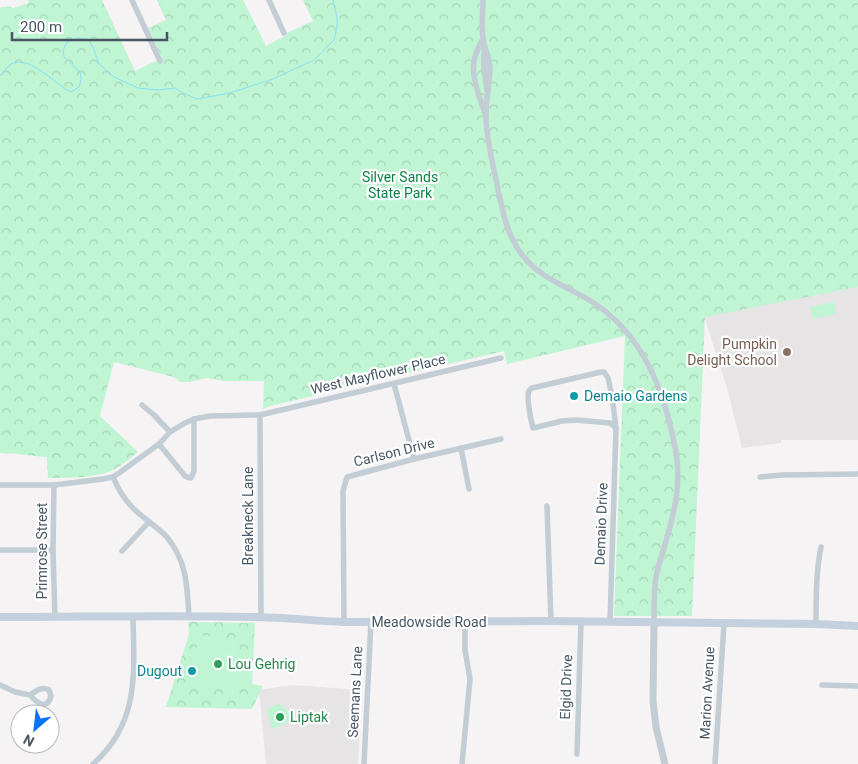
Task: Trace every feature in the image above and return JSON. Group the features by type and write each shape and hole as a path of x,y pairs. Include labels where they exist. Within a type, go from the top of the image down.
{"main road":[{"name":"Meadowside Road","path":"0,618 189,616 261,617 344,622 551,621 858,626"}],"street":[{"path":"132,0 160,61"},
{"path":"269,0 284,33"},
{"path":"484,0 482,38 485,48 484,70 488,92 486,115 490,152 507,226 524,258 543,275 604,309 622,326 633,340 654,376 663,402 675,451 678,486 673,516 656,578 654,622 652,701 664,764"},
{"path":"482,38 476,52 474,66 475,80 486,115"},
{"name":"West Mayflower Place","path":"194,419 210,416 260,415 501,358"},
{"name":"Demaio Drive","path":"610,622 616,428 608,378 604,372 529,390 532,428 562,421 576,420 610,423 616,428"},
{"path":"394,384 414,459"},
{"path":"142,405 170,432"},
{"name":"Breakneck Lane","path":"260,415 261,617"},
{"path":"0,485 54,485 113,477 159,444 170,432 194,419 194,471 191,478 185,476 159,444"},
{"name":"Carlson Drive","path":"344,622 343,491 347,477 501,439"},
{"path":"461,448 468,489"},
{"path":"760,477 783,474 858,474"},
{"path":"113,477 131,507 165,536 175,550 186,578 189,616"},
{"name":"Primrose Street","path":"54,485 55,617"},
{"path":"547,506 551,621"},
{"path":"122,552 150,522"},
{"path":"816,624 816,593 821,546"},
{"path":"0,550 53,550"},
{"path":"93,764 107,750 117,735 130,706 134,682 133,616"},
{"name":"Seemans Lane","path":"364,764 371,622"},
{"path":"462,764 470,679 465,650 465,622"},
{"name":"Elgid Drive","path":"577,754 581,622"},
{"name":"Marion Avenue","path":"716,764 724,623"},
{"path":"822,684 858,686"},
{"path":"0,685 14,692 30,695"}],"shaded area":[{"name":"Pumpkin Delight School","path":"858,287 858,440 781,440 781,443 742,448 727,388 704,316"},
{"path":"292,685 362,690 358,764 266,764 259,690"}],"green space":[{"name":"Silver Sands State Park","path":"28,0 102,0 135,71 162,58 148,28 166,20 157,0 243,0 266,46 287,35 287,33 313,21 303,0 858,0 858,287 705,317 692,616 614,616 625,336 507,364 504,351 263,409 264,381 224,381 207,378 180,382 174,377 114,362 100,416 138,452 108,472 83,477 56,478 48,478 47,457 0,453 0,8 8,6 13,8 29,3"},
{"path":"834,302 836,314 813,319 810,307"},
{"path":"188,622 255,623 252,684 263,686 252,709 166,707 189,634"},
{"name":"Lou Gehrig","path":"205,635 225,642 238,654 243,670 240,691 195,684 192,680 199,636"},
{"name":"Liptak","path":"279,704 288,711 290,722 272,729 267,711"}],"waterway":[{"path":"0,76 11,64 18,62 26,63 71,92 79,87 81,80 80,72 64,57 63,50 67,42 78,38 88,39 99,64 114,77 138,88 158,90 175,88 197,99 230,93 273,79 314,60 334,40 337,17 333,0"}],"place":[{"name":"Pumpkin Delight School","path":"787,352"},
{"name":"Demaio Gardens","path":"574,396"},
{"name":"Lou Gehrig","path":"218,664"},
{"name":"Dugout","path":"192,671"},
{"name":"Liptak","path":"280,717"}]}
